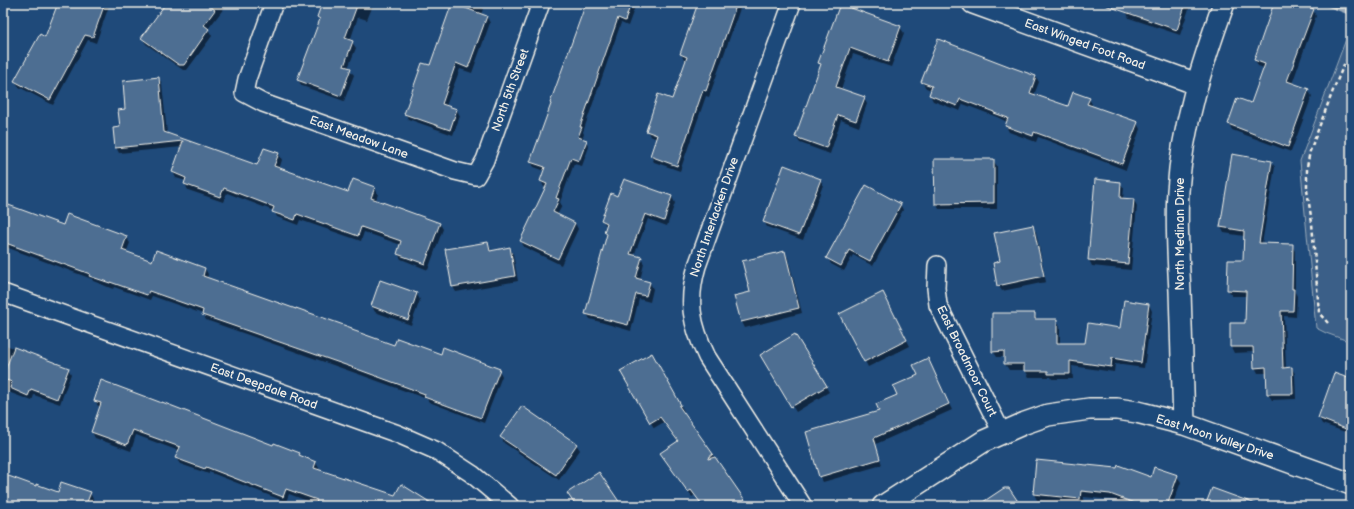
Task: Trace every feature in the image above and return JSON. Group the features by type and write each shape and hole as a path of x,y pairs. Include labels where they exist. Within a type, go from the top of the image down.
{"street":[{"name":"East Meadow Lane","path":"274,3 247,79 244,93 263,103 455,171 476,176"},
{"name":"North 5th Street","path":"476,176 485,160 541,3"},
{"name":"North Interlacken Drive","path":"792,3 696,266 692,283 691,301 693,319 698,338 707,357 803,506"},
{"name":"East Winged Foot Road","path":"973,3 1197,84"},
{"name":"North Medinan Drive","path":"1184,424 1177,230 1178,190 1185,134 1197,84 1224,3"},
{"name":"East Broadmoor Court","path":"937,265 936,288 938,305 1002,433"},
{"name":"East Deepdale Road","path":"3,293 398,434 437,452 466,470 505,500 510,506"},
{"name":"East Moon Valley Drive","path":"883,506 984,441 1025,423 1048,415 1089,409 1117,409 1137,412 1184,424 1351,484"}],"path":[{"path":"1328,323 1319,313 1314,237 1307,190 1307,167 1310,150 1337,81 1345,62 1351,58"}],"shaded area":[{"path":"1351,26 1351,342 1316,328 1300,161"}],"building":[{"path":"58,3 105,3 93,37 85,35 50,100 14,81 40,34 45,37"},
{"path":"166,3 206,3 215,10 204,25 209,29 184,65 179,65 141,38"},
{"path":"322,3 358,3 345,38 353,41 344,66 351,68 341,96 297,80 320,19 317,17"},
{"path":"452,3 487,16 468,68 456,63 442,104 457,109 450,130 404,114 422,63 430,65"},
{"path":"586,3 631,3 625,21 618,18 580,127 582,127 578,137 587,140 579,161 571,158 556,198 559,199 553,212 575,223 558,259 520,241 547,184 540,181 545,167 530,162"},
{"path":"698,3 737,3 706,91 703,90 677,166 650,156 657,135 646,131 658,94 672,99 687,57 680,54"},
{"path":"1105,3 1186,3 1177,30 1105,5"},
{"path":"1274,3 1297,3 1314,9 1287,81 1309,89 1288,147 1228,124 1237,98 1251,103 1265,64 1254,60"},
{"path":"840,4 901,26 888,62 850,48 836,87 865,97 856,121 838,115 826,148 795,137 821,64 818,63"},
{"path":"938,39 1036,76 1030,93 1068,106 1073,92 1090,98 1087,104 1138,122 1122,164 1034,132 1033,136 1005,126 1008,118 960,99 957,106 929,95 932,86 921,82"},
{"path":"159,77 164,132 257,165 264,148 279,153 274,166 348,192 353,179 375,187 371,198 440,223 425,264 397,254 401,241 361,227 358,236 297,214 295,220 272,212 274,207 224,188 220,197 184,184 186,178 172,172 183,141 115,148 113,128 120,127 118,110 125,109 123,81"},
{"path":"1232,154 1272,161 1259,243 1293,244 1293,311 1281,311 1283,368 1292,367 1293,394 1267,394 1266,367 1254,368 1253,347 1230,347 1230,323 1245,323 1246,291 1227,290 1228,260 1243,260 1244,231 1220,227"},
{"path":"934,159 994,159 994,203 935,204"},
{"path":"784,165 821,179 799,235 763,222"},
{"path":"624,179 672,196 664,221 645,214 630,254 642,257 636,278 650,282 646,296 636,294 628,325 585,314 607,234 604,232 607,223 601,220 611,193 617,196"},
{"path":"1095,179 1121,182 1120,198 1134,199 1128,264 1088,260"},
{"path":"866,185 901,204 870,261 849,250 841,266 826,258"},
{"path":"3,203 63,225 67,214 127,236 122,250 152,261 156,250 205,268 203,276 352,328 352,330 394,345 397,338 441,354 443,347 500,369 481,418 424,397 425,394 202,315 203,310 149,291 147,295 89,276 90,274 3,242"},
{"path":"1033,225 1044,276 997,286 993,263 1000,261 994,233"},
{"path":"488,242 490,251 510,247 515,276 452,287 445,249"},
{"path":"785,251 799,308 741,322 734,296 750,292 742,261"},
{"path":"380,280 417,293 408,320 371,306"},
{"path":"883,292 907,340 864,362 839,314"},
{"path":"1124,300 1149,304 1141,363 1112,358 1111,367 1070,361 1070,374 1048,374 1048,371 1024,371 1024,364 1004,364 1004,351 992,352 992,313 1035,313 1035,319 1057,319 1057,343 1085,343 1088,323 1120,328"},
{"path":"795,334 827,386 791,407 760,355"},
{"path":"14,347 69,368 57,399 31,389 28,396 10,388 12,382 3,379 3,376"},
{"path":"652,353 681,405 679,406 713,454 708,459 715,457 749,506 703,506 691,490 688,492 660,453 678,441 660,417 650,423 620,371"},
{"path":"928,358 949,404 874,438 880,459 819,477 806,432 879,411 876,404 897,395 893,386 918,375 913,365"},
{"path":"1334,373 1351,379 1351,431 1318,418"},
{"path":"101,380 273,445 274,443 300,453 299,455 316,462 314,468 395,495 401,484 436,506 324,506 316,503 317,500 286,489 283,497 206,467 205,469 175,458 180,447 133,430 127,445 91,432 101,403 94,401"},
{"path":"522,406 577,444 556,475 500,437"},
{"path":"1036,460 1117,468 1118,465 1151,477 1154,467 1178,475 1167,506 1142,506 1110,494 1081,491 1080,499 1033,494"},
{"path":"599,472 622,506 576,506 567,493"},
{"path":"3,474 58,492 61,482 91,492 87,502 93,504 92,506 3,506"},
{"path":"1004,488 1009,488 1021,506 977,506"},
{"path":"1212,488 1256,504 1255,506 1205,506"}],"waterway":[{"path":"1325,3 1351,13"}]}
